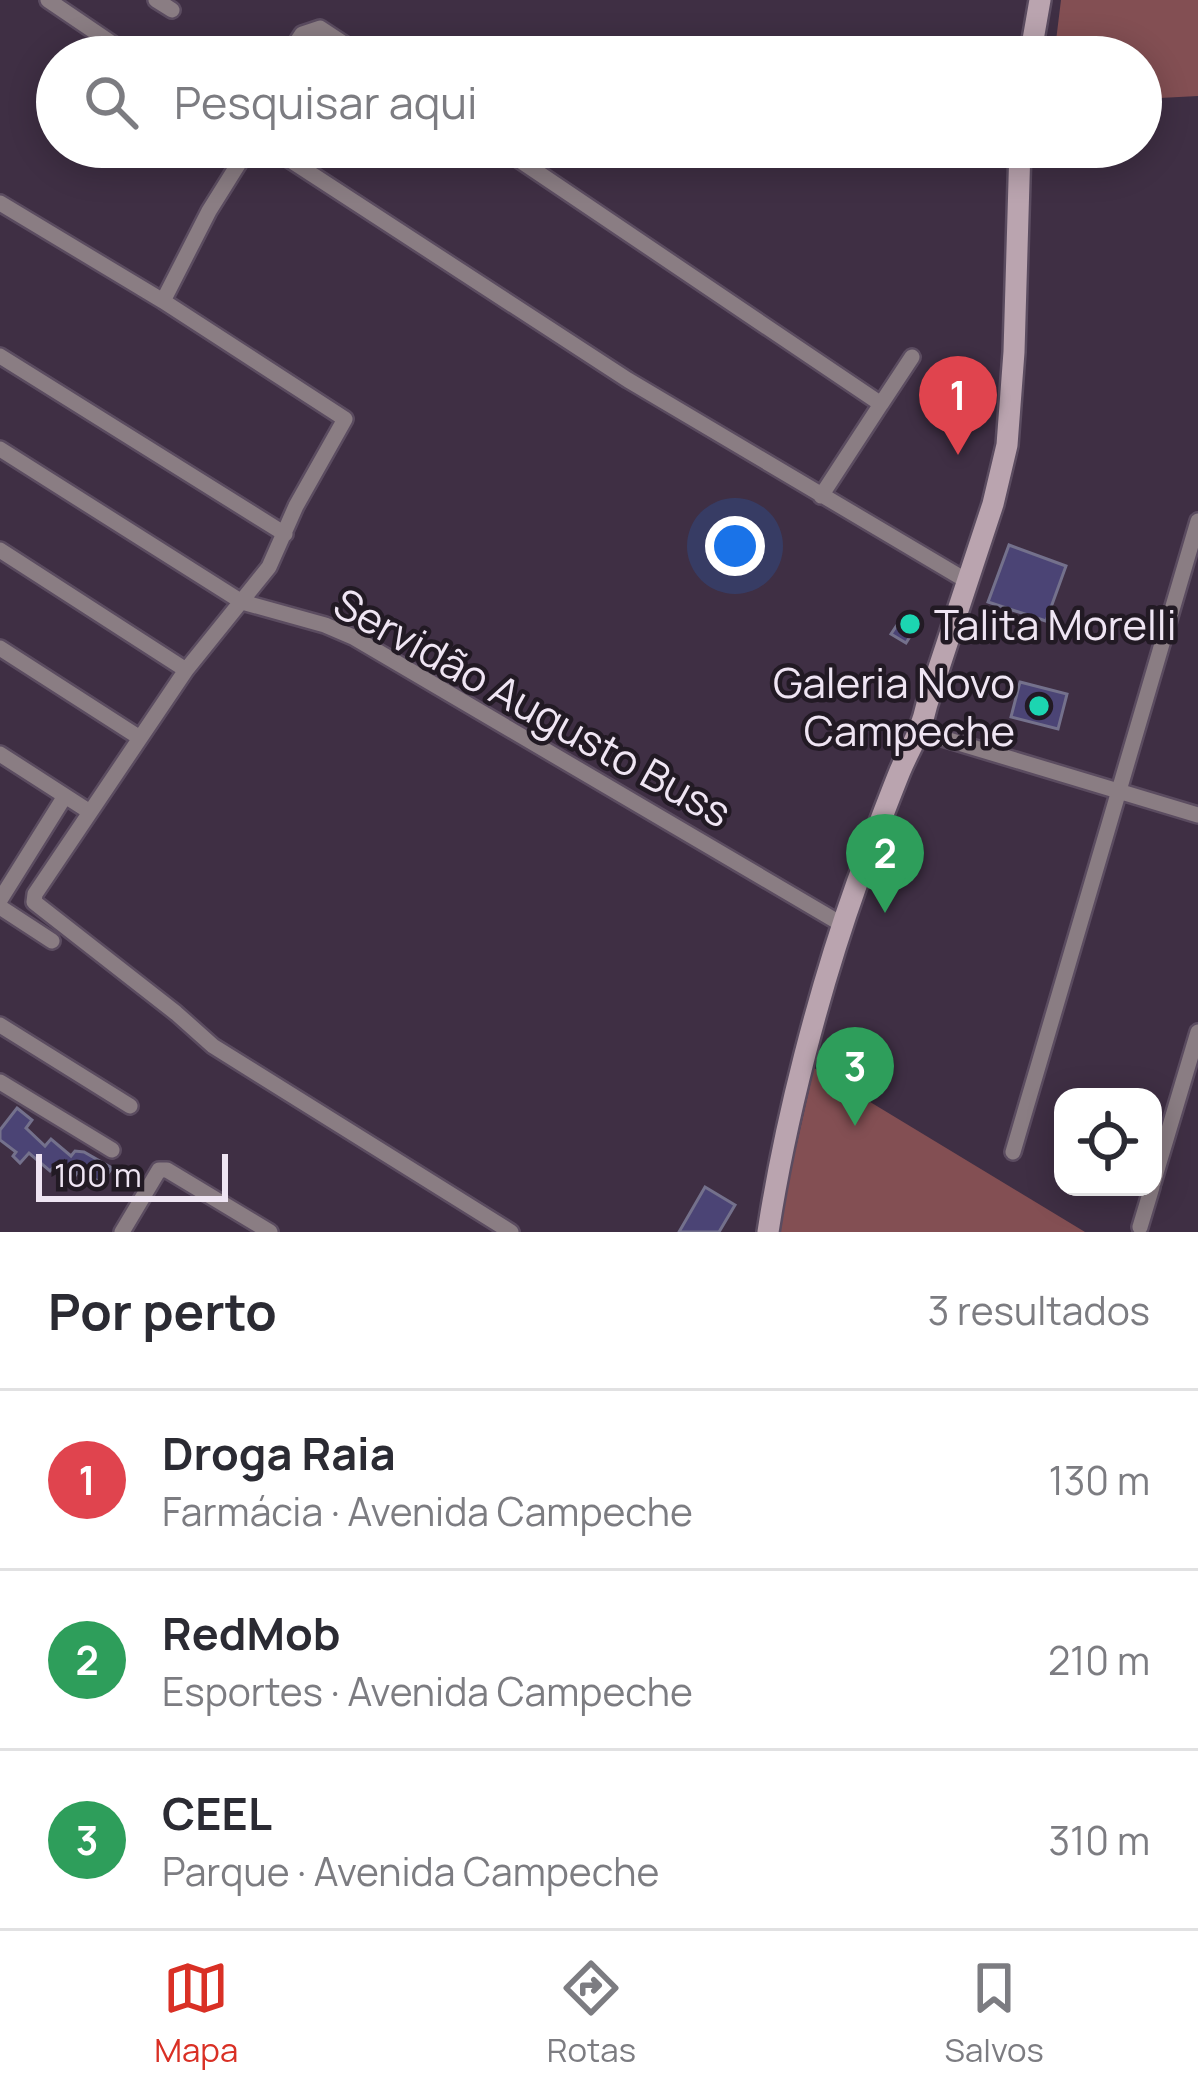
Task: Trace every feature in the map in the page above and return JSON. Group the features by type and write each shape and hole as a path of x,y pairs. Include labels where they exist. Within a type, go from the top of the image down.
{"main road":[{"path":"1034,36 1040,0"},
{"path":"768,1232 809,1048 843,925 887,804 922,732 993,504 1010,427 1019,168"}],"street":[{"path":"48,0 101,36"},
{"path":"156,0 172,10"},
{"path":"301,36 320,28 332,36"},
{"path":"163,301 236,168"},
{"path":"302,168 628,380 967,581"},
{"path":"531,168 881,404"},
{"path":"0,203 345,418 269,567 186,670 34,902 234,1061 511,1232"},
{"path":"0,356 285,534"},
{"path":"821,496 912,357"},
{"name":"Servidão Augusto Buss","path":"0,448 242,602 325,625 353,638 843,925"},
{"path":"1012,1152 1198,520"},
{"path":"0,550 186,670"},
{"path":"0,648 140,738"},
{"path":"922,732 1198,814"},
{"path":"0,754 90,812"},
{"path":"52,941 0,903 65,796"},
{"path":"0,1025 130,1106"},
{"path":"1162,1152 1198,1032"},
{"path":"0,1082 112,1150"},
{"path":"122,1232 159,1170 167,1170 270,1232"},
{"path":"1140,1227 1149,1196"}],"shaded area":[{"path":"1061,0 1198,0 1198,96 1162,98 1162,36 1057,36"},
{"path":"814,1068 1085,1232 777,1232"}],"building":[{"path":"1009,545 1066,566 1046,621 988,602"},
{"path":"905,613 919,622 906,643 891,634"},
{"name":"Galeria Novo Campeche","path":"1020,682 1067,694 1058,729 1011,717"},
{"path":"17,1108 32,1120 26,1128 45,1146 51,1139 71,1156 75,1151 84,1152 112,1168 101,1183 80,1169 75,1176 57,1163 50,1171 29,1153 20,1163 13,1156 16,1152 0,1140 0,1130"},
{"path":"705,1187 735,1205 719,1232 679,1232"}],"place":[{"name":"Droga Raia","path":"958,455"},
{"name":"Talita Morelli","path":"910,624"},
{"name":"Galeria Novo Campeche","path":"1039,706"},
{"name":"RedMob","path":"885,913"},
{"name":"CEEL","path":"855,1126"}]}
